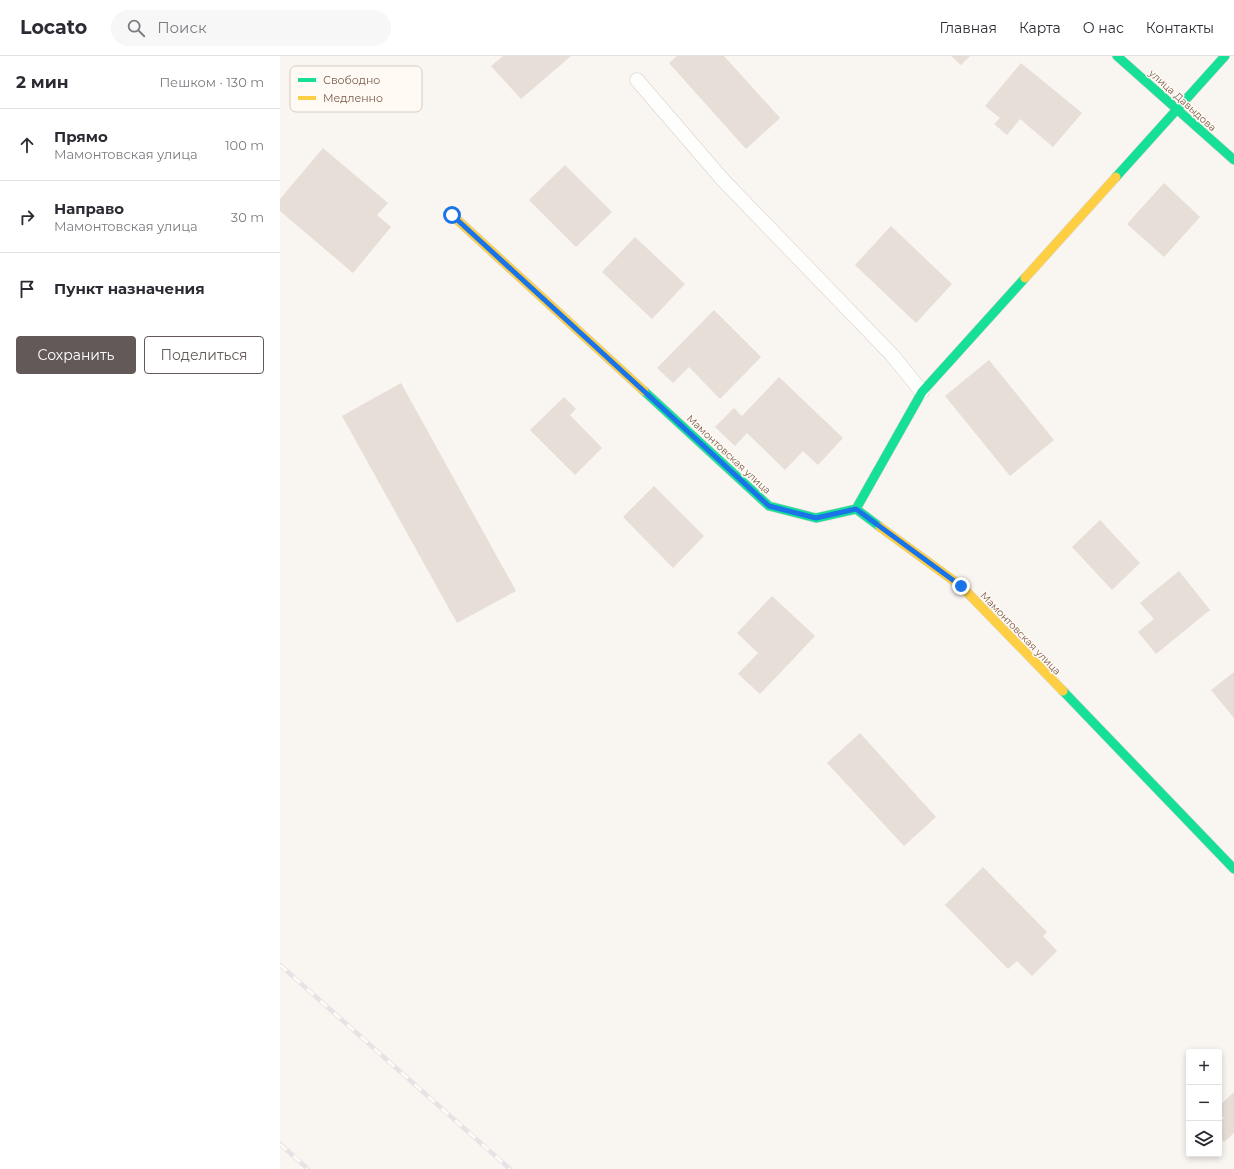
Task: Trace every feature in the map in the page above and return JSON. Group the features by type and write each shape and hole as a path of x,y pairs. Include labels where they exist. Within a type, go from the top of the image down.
{"street":[{"name":"улица Давыдова","path":"1118,56 1234,160"},
{"path":"856,509 922,392 1225,56"},
{"name":"Мамонтовская улица","path":"452,215 769,506 816,518 856,509 961,586 1234,868"}],"lane":[{"path":"636,80 723,180 892,355 922,392"}],"building":[{"path":"503,56 571,56 521,99 491,66"},
{"path":"677,56 724,56 780,118 746,149 669,63"},
{"path":"951,56 970,56 961,65"},
{"path":"1021,63 1082,113 1053,147 1020,119 1007,135 994,124 1000,118 985,106"},
{"path":"323,148 388,203 377,215 391,227 353,273 280,211 280,199"},
{"path":"565,165 612,212 576,247 529,200"},
{"path":"1164,183 1200,217 1164,257 1127,224"},
{"path":"891,226 952,284 916,323 855,265"},
{"path":"635,237 685,284 652,319 602,272"},
{"path":"714,310 761,357 720,399 689,367 673,383 657,368"},
{"path":"989,360 1054,440 1010,476 945,396"},
{"path":"779,377 843,438 818,465 803,451 785,470 747,433 735,446 715,427 734,408 742,416"},
{"path":"401,383 516,591 457,623 342,416"},
{"path":"564,397 576,409 570,415 602,448 575,475 530,430"},
{"path":"654,486 704,536 673,568 623,517"},
{"path":"1100,520 1140,563 1112,590 1072,547"},
{"path":"1179,571 1210,610 1156,654 1138,632 1154,619 1140,603"},
{"path":"772,596 815,636 760,694 738,674 758,653 737,633"},
{"path":"1234,672 1234,718 1211,690"},
{"path":"860,733 936,817 904,846 827,763"},
{"path":"983,867 1047,932 1043,936 1057,951 1032,976 1017,961 1008,969 945,905"},
{"path":"1234,1092 1234,1133 1224,1142 1222,1140 1222,1120 1224,1118 1222,1116 1222,1103"}],"railway":[{"path":"280,965 510,1169"},
{"path":"280,1144 308,1169"}],"traffic: fast":[{"path":"1117,56 1234,160"},
{"path":"1116,177 1225,56"},
{"path":"856,509 922,392 1025,278"},
{"path":"644,391 769,506 816,518 856,509 880,527"},
{"path":"1063,691 1234,869"}],"traffic: slow":[{"path":"1025,278 1116,177"},
{"path":"452,215 644,391"},
{"path":"880,527 961,586 1063,691"}],"route":[{"path":"452,215 769,506 816,518 856,509 961,586"}]}
